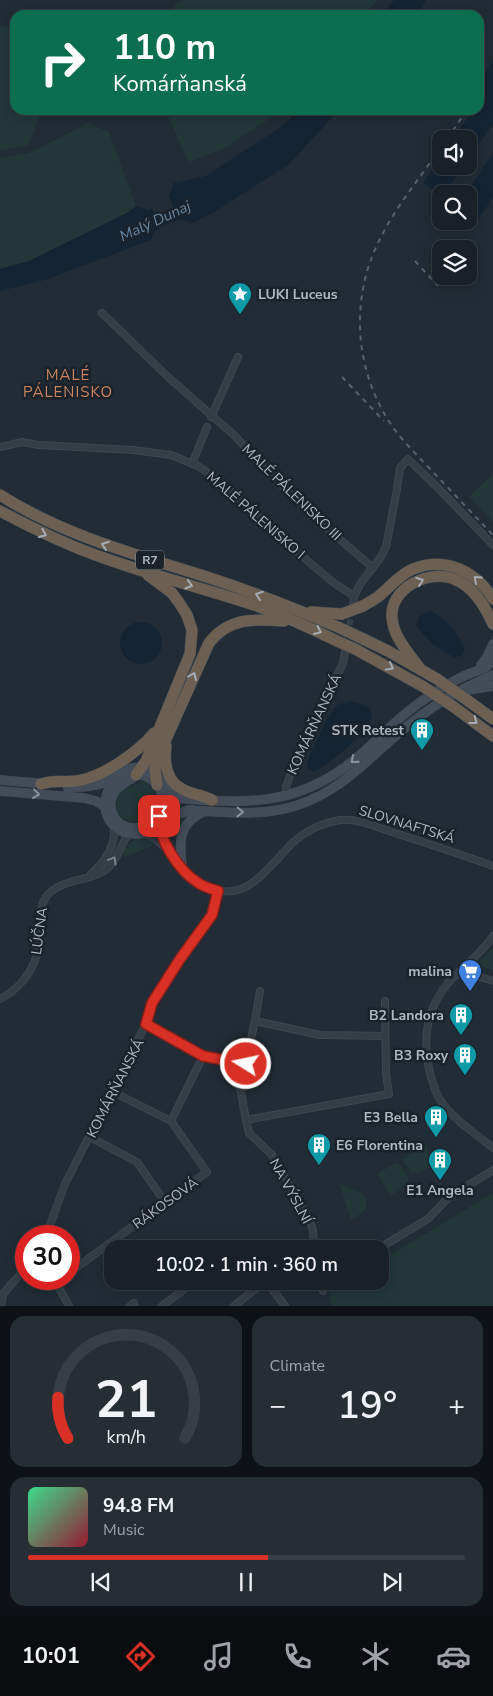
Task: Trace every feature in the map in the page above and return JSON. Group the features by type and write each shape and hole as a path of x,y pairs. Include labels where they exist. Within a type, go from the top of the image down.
{"highway":[{"name":"R7","path":"0,496 41,518 91,540 259,594 302,617 350,651 424,687 493,736"},
{"name":"R7","path":"0,511 36,531 68,545 142,571 256,606 340,628 421,670 463,695 493,719"},
{"path":"156,780 158,757 203,654 216,634 241,622 256,619 342,614 358,605 377,598 412,569 433,564 456,566 469,573 480,581 493,599"},
{"path":"139,772 162,723 190,654 192,630 187,614 172,593 142,571"},
{"path":"421,670 401,644 392,617 395,604 402,591 415,581 443,575 455,579 464,584 476,596 493,624"},
{"path":"42,784 53,781 72,782 83,780 113,766 138,750 162,723"},
{"path":"167,739 165,761 166,769 172,780 182,789 212,800"}],"main road":[{"path":"477,670 487,657 493,644"},
{"path":"68,788 105,782 124,770 135,768 156,780 167,794 173,797 249,801 288,796 318,785 341,770 414,706 455,680 487,666 493,659"},
{"path":"0,791 71,798 108,811 122,824 135,828 192,810 246,812 277,810 298,805 334,788 363,767 399,733 423,714 463,695 493,675"},
{"path":"463,695 493,686"},
{"path":"0,780 91,791 111,785 120,779 139,772"},
{"path":"108,811 115,791 139,772"},
{"path":"111,785 106,794 108,811 113,824 119,830 129,833 144,833 159,820 163,802 156,780"},
{"path":"182,867 179,845 181,835 190,820 206,811"}],"street":[{"name":"MALÉ PÁLENISKO III","path":"102,313 211,416 235,436 262,466 313,516 373,568"},
{"path":"211,416 238,357"},
{"path":"192,464 207,427"},
{"name":"MALÉ PÁLENISKO I","path":"0,447 22,442 39,445 133,450 172,455 215,478 334,584 354,596"},
{"path":"358,605 354,596 360,583 373,568 386,547 398,489 400,468 408,459 493,545"},
{"name":"KOMÁRŇANSKÁ","path":"288,796 286,787 292,770 342,663 350,651"},
{"path":"159,820 161,833 170,852"},
{"name":"SLOVNAFTSKÁ","path":"218,891 232,891 258,880 289,846 301,836 324,823 343,820 376,827 493,866"},
{"path":"89,877 102,864 108,853 114,836 113,824"},
{"name":"LÚČNA","path":"0,999 21,985 32,967 39,946 41,907 46,898 51,892 64,885 101,873 110,866 129,833"},
{"path":"144,833 154,838 170,852 194,880 205,887 218,891"},
{"path":"486,864 493,871"},
{"name":"KOMÁRŇANSKÁ","path":"50,1225 65,1184 146,1024 152,1003 180,959 212,915 218,891"},
{"path":"493,936 482,951 448,984 433,1007 426,1037 428,1067 442,1104 450,1113 493,1148"},
{"path":"461,970 493,981"},
{"name":"NA VÝSLNÍ","path":"260,990 240,1087 246,1120 249,1133 272,1155 309,1218 314,1240"},
{"path":"246,1120 389,1094 386,1074 385,1001"},
{"path":"255,1021 320,1035 386,1036"},
{"path":"146,1024 203,1056 246,1064"},
{"path":"171,1121 203,1056"},
{"name":"RÁKOSOVÁ","path":"80,1265 207,1172 171,1121 113,1092"},
{"path":"90,1137 138,1162 164,1202"},
{"path":"389,1242 429,1218 448,1198 493,1170"},
{"path":"1,1306 2,1296 15,1278"},
{"path":"61,1290 68,1306"},
{"path":"162,1306 183,1290"},
{"path":"234,1306 254,1290"},
{"path":"272,1290 285,1306"},
{"path":"130,1306 134,1303 135,1306"}],"green space":[{"path":"184,0 377,0 369,10 171,10 176,4"},
{"path":"0,23 3,27 7,25 10,31 10,115 40,115 28,145 0,150"},
{"path":"167,115 273,115 223,149 189,162"},
{"path":"88,123 109,132 136,206 129,212 29,261 0,269 0,158 29,153"},
{"path":"493,474 493,522 469,497"},
{"path":"142,781 155,792 157,807 149,819 141,821 127,820 117,810 117,798 123,790"},
{"path":"185,816 187,818 178,832 171,830 166,834 163,827 165,825"},
{"path":"141,837 146,837 154,842 152,846 125,857 122,855 129,844"},
{"path":"493,948 493,970 480,966 481,960"},
{"path":"425,1145 435,1163 419,1173 411,1172 402,1159"},
{"path":"395,1163 400,1165 408,1177 408,1182 391,1196 377,1174"},
{"path":"340,1184 362,1193 367,1201 365,1210 351,1221"},
{"path":"493,1193 493,1306 332,1306 328,1291 330,1290 389,1290 389,1256"}],"water":[{"path":"394,0 427,0 420,10 386,10"},
{"path":"493,59 493,124 477,147 477,130 459,130 470,115 484,115 484,75"},
{"path":"293,115 334,115 288,165 214,212 192,223 179,219 169,196 174,183 206,176 284,125"},
{"path":"493,153 493,198 477,221 477,185 471,185"},
{"path":"432,170 432,175 457,175 450,185 432,185 432,190 423,183"},
{"path":"136,206 148,210 152,208 158,220 168,216 170,221 156,227 151,240 48,279 0,291 0,269 29,261 129,212"},
{"path":"430,610 442,618 454,631 465,648 462,656 453,657 432,644 416,626 419,617"},
{"path":"141,622 156,628 162,643 156,658 141,664 126,658 120,643 126,628"},
{"path":"350,701 364,706 371,711 371,718 367,726 350,745 329,762 314,772 308,769 307,761 327,719 337,705"}],"waterway":[{"name":"Malý Dunaj","path":"153,224 177,214 191,205"}],"tunnel":[{"path":"348,634 352,609"}],"railway":[{"path":"453,130 464,115"},
{"path":"432,160 393,215 370,261 360,308 363,356 378,402 395,430 493,535"},
{"path":"415,261 438,286"},
{"path":"342,377 384,421"}],"place":[{"name":"LUKI Luceus","path":"240,315"},
{"name":"STK Retest","path":"422,751"},
{"name":"malina","path":"470,992"},
{"name":"B2 Landora","path":"461,1036"},
{"name":"B3 Roxy","path":"465,1076"},
{"name":"E3 Bella","path":"436,1138"},
{"name":"E6 Florentina","path":"319,1166"},
{"name":"E1 Angela","path":"440,1181"}],"district":[{"name":"MALÉ PÁLENISKO","path":"68,384"}],"route":[{"path":"159,816 161,833 170,852 194,880 205,887 218,891 212,915 163,984 152,1003 146,1024 203,1056 246,1064"}]}
